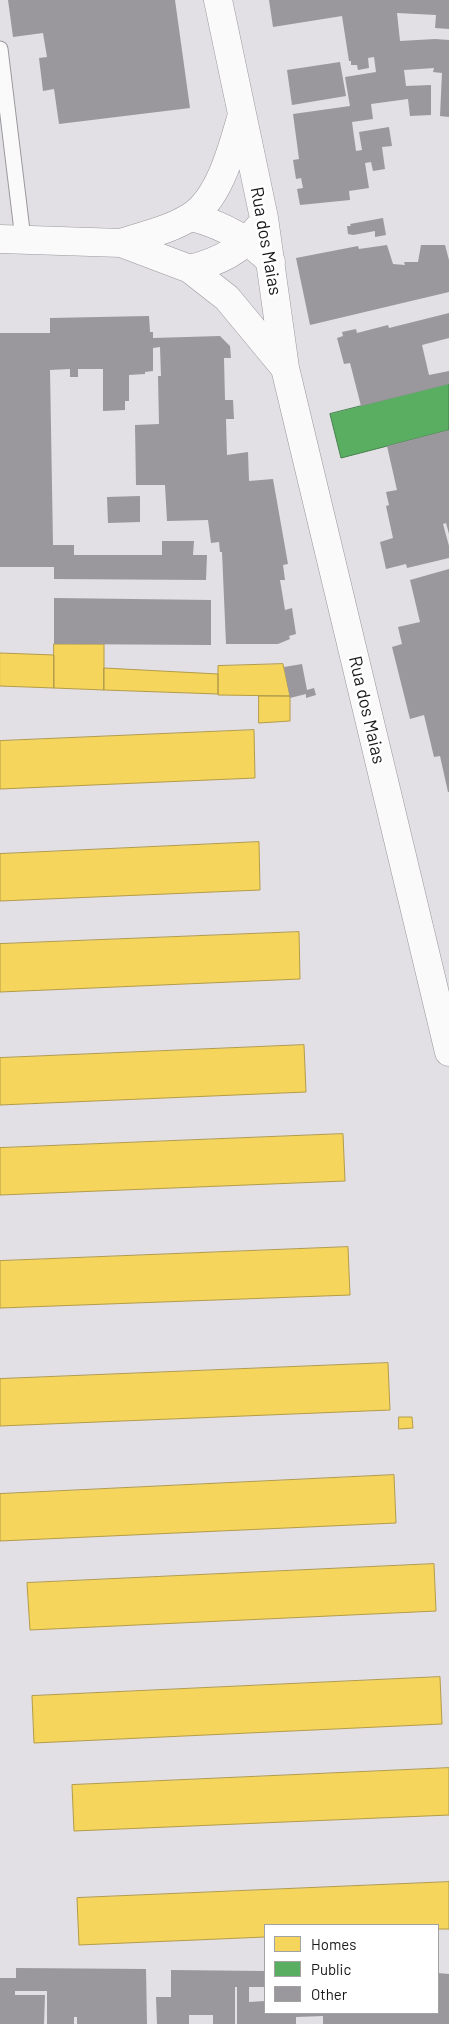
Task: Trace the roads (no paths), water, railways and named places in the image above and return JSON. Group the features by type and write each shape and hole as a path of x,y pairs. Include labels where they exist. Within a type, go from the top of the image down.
{"main road":[{"name":"Rua dos Maias","path":"218,0 264,218 272,262 285,368 449,1052"},
{"name":"Rua dos Maias","path":"192,216 214,192 230,156 242,114"},
{"path":"11,239 121,243 173,225 192,216 229,230 258,248 272,262"},
{"path":"190,269 216,262 234,251 257,230 264,218"},
{"name":"Rua dos Maias","path":"121,243 190,269 227,298 285,368"}],"lane":[{"path":"0,50 11,239"}]}
